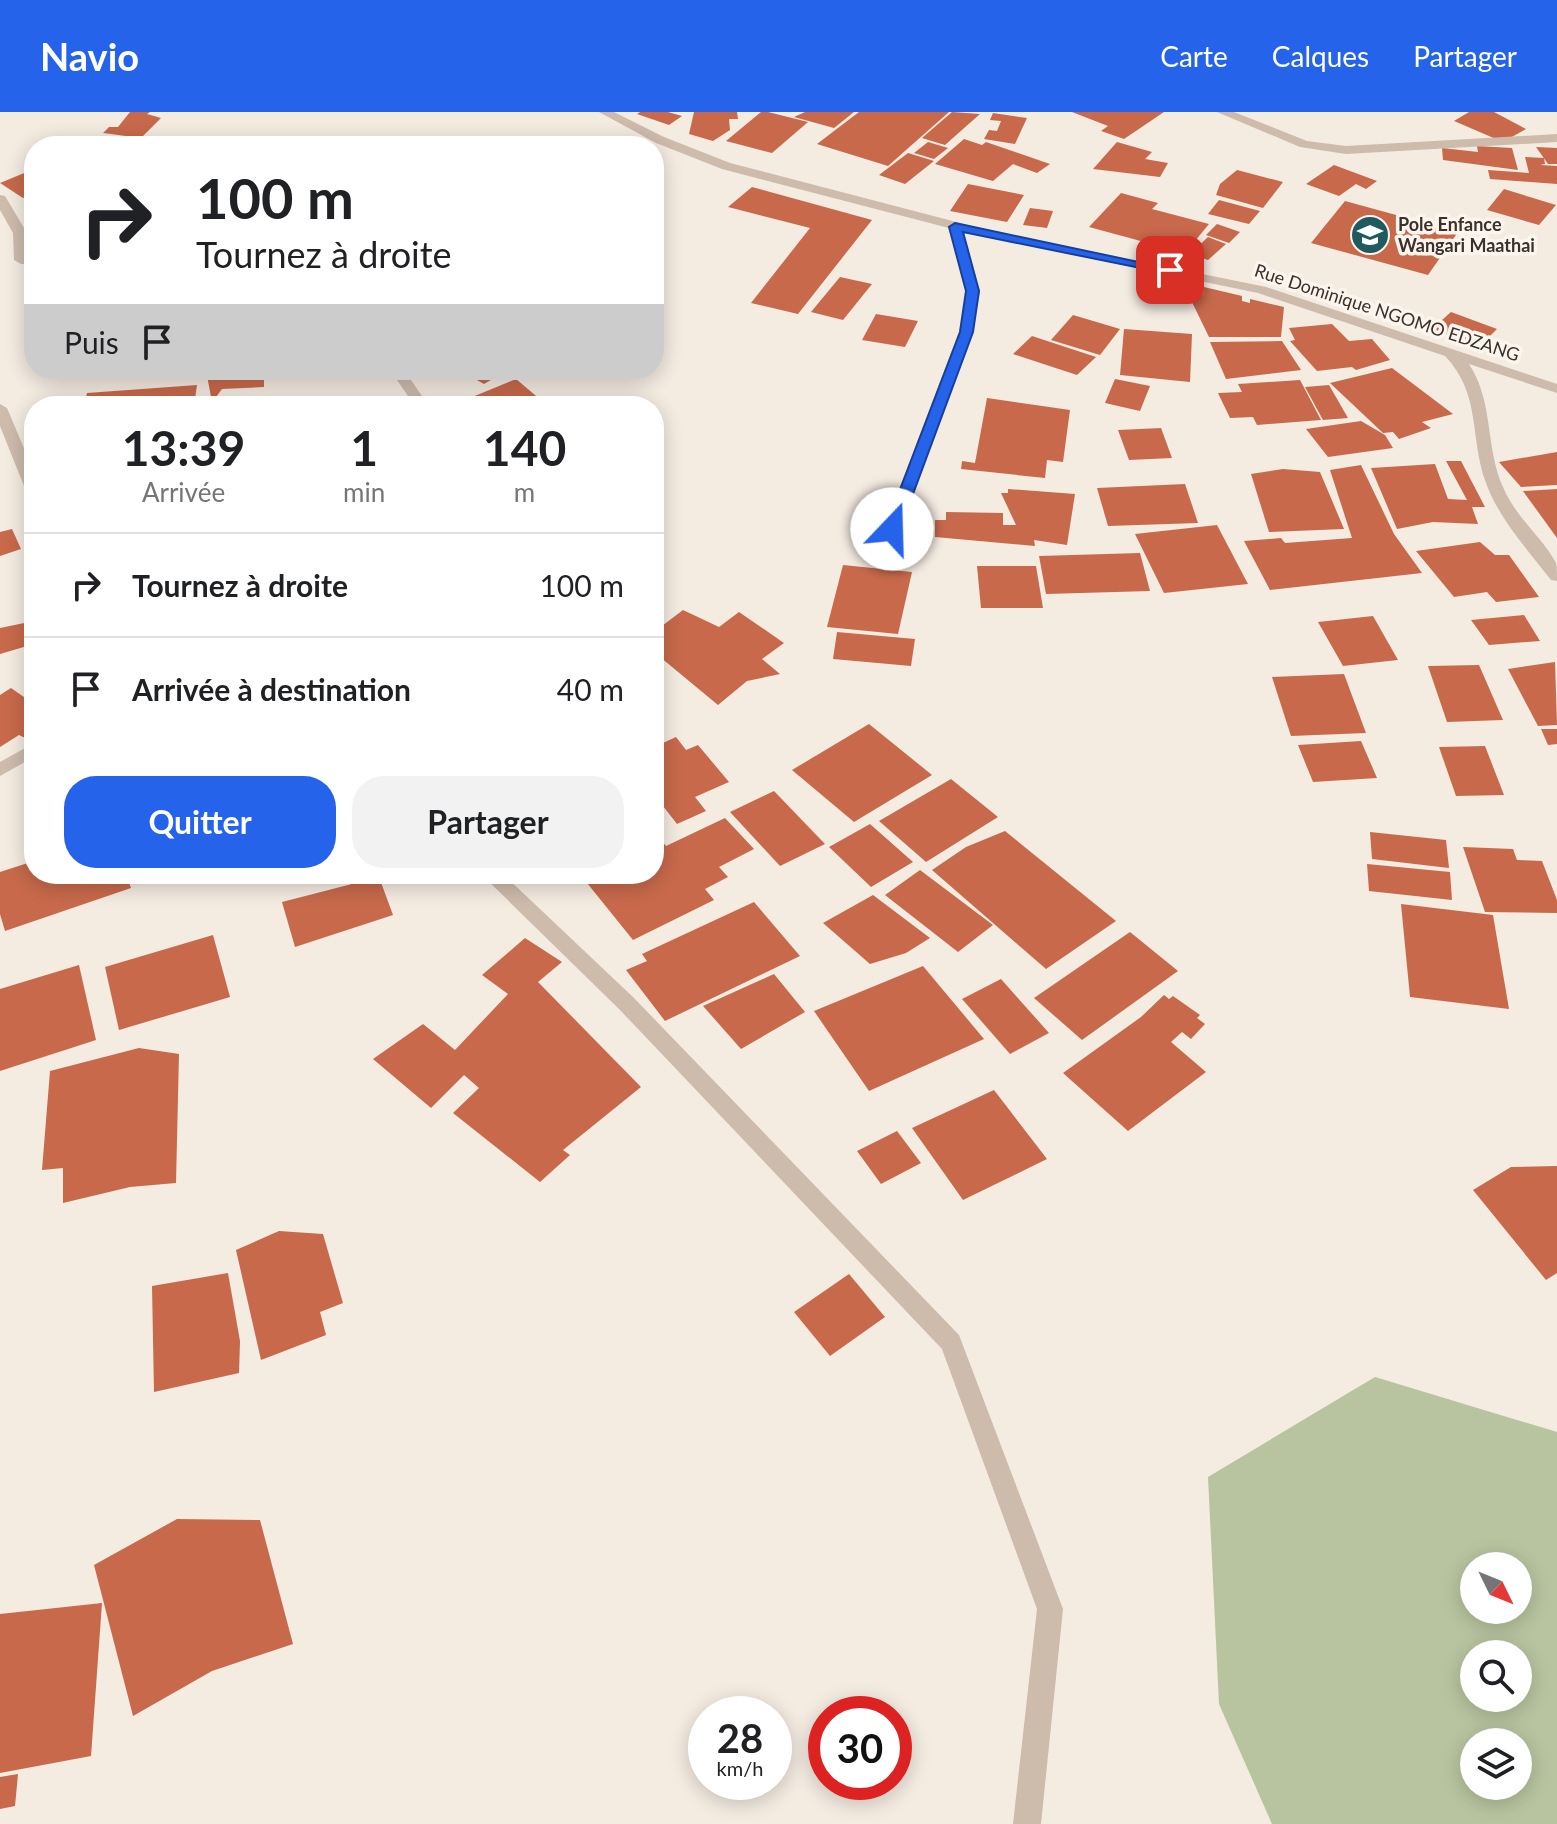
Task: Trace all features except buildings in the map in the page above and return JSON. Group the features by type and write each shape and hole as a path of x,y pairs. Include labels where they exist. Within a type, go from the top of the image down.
{"street":[{"name":"Rue Dominique NGOMO EDZANG","path":"605,112 655,136"},
{"path":"1223,112 1304,144 1346,150 1557,138"},
{"name":"Rue Dominique NGOMO EDZANG","path":"664,140 699,157 955,227 1225,280 1324,308 1557,389"},
{"path":"0,199 20,233 21,260 24,260"},
{"path":"892,529 966,332 973,291 955,227"},
{"path":"1447,351 1469,372 1475,387 1488,464 1497,492 1557,576"},
{"path":"0,408 5,431 24,470"},
{"path":"0,770 24,755"},
{"path":"501,884 627,1004 951,1343 1050,1609 1027,1824"}],"green space":[{"path":"1375,1377 1557,1432 1557,1824 1272,1824 1219,1704 1208,1477"}],"place":[{"name":"Pole Enfance Wangari Maathai","path":"1370,235"}],"route":[{"path":"892,529 966,332 973,291 955,227 1170,270"}]}
